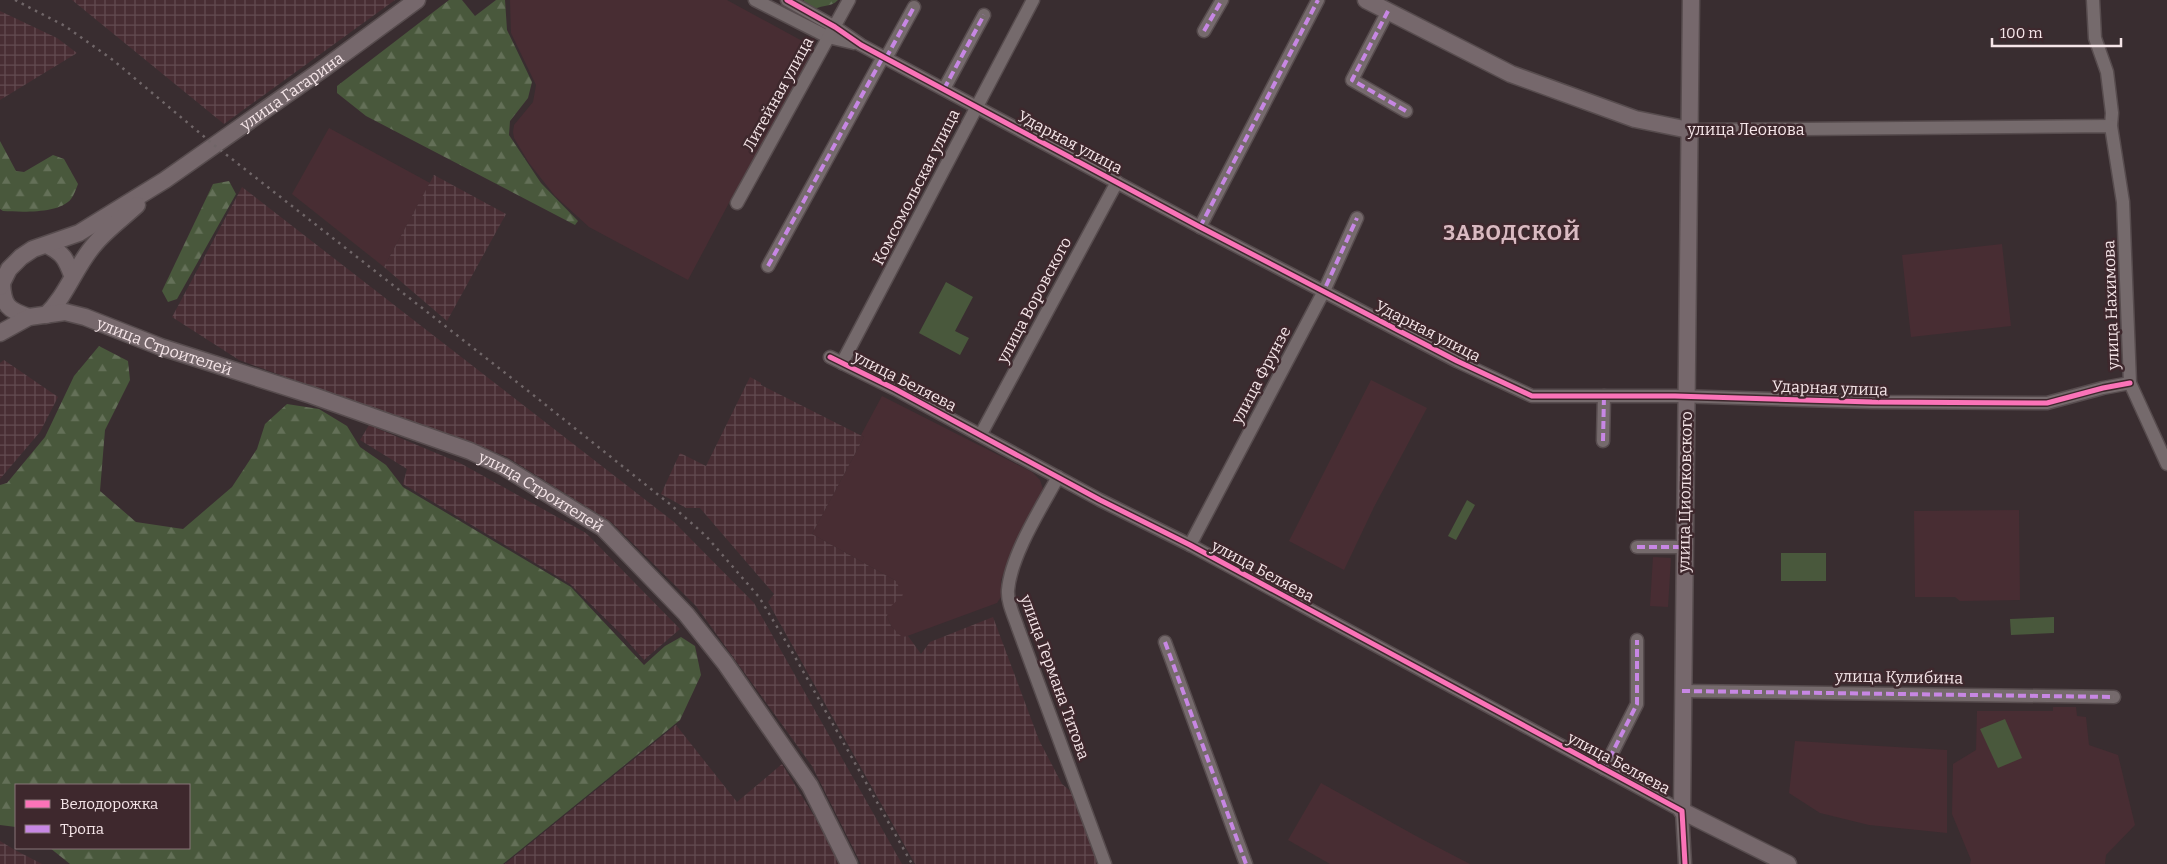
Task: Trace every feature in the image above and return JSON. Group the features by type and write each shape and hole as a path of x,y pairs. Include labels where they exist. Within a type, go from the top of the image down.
{"main road":[{"name":"улица Гагарина","path":"164,180 324,69 417,0"},
{"name":"улица Леонова","path":"1366,0 1511,74 1635,118 1689,130"},
{"name":"улица Циолковского","path":"1682,811 1691,0"},
{"path":"29,317 12,311 3,298 1,285 9,270 21,257 34,249 79,233 164,180"},
{"path":"0,333 29,317 46,315 59,303 70,280 94,244 164,180"},
{"path":"48,245 60,252 67,261 74,302 85,317"},
{"name":"улица Строителей","path":"46,315 65,312 85,317 161,347 311,395 470,451 504,467 603,528 686,614 725,663 810,786 849,864"},
{"name":"улица Беляева","path":"1682,811 1788,864"}],"street":[{"name":"Ударная улица","path":"755,0 832,32 885,57 1200,228 1522,392 1549,397 1604,396 1872,402 2047,403 2130,383"},
{"name":"Ударная улица","path":"787,0 832,32"},
{"name":"Литейная улица","path":"737,203 849,0"},
{"name":"Комсомольская улица","path":"842,363 1033,0"},
{"path":"1204,31 1222,0"},
{"path":"1200,228 1318,0"},
{"name":"улица Нахимова","path":"2093,0 2095,38 2108,72 2112,114 2111,132 2123,202 2130,383 2167,464"},
{"path":"768,266 914,7"},
{"path":"1388,11 1352,80 1406,111"},
{"path":"944,89 984,15"},
{"name":"улица Леонова","path":"1689,130 2111,132"},
{"name":"улица Воровского","path":"981,434 1117,182"},
{"name":"улица Фрунзе","path":"1190,545 1324,291 1357,218"},
{"name":"улица Беляева","path":"830,357 981,434 1058,477 1190,545 1682,811"},
{"path":"1603,441 1604,396"},
{"name":"улица Германа Титова","path":"1058,477 1031,526 1017,558 1008,591 1018,628 1105,864"},
{"path":"1637,547 1684,547"},
{"path":"1604,769 1637,704 1637,640"},
{"path":"1165,642 1246,864"},
{"name":"улица Кулибина","path":"1682,691 2114,697"},
{"name":"улица Циолковского","path":"1682,811 1685,864"}],"shaded area":[{"path":"72,0 395,0 224,124"},
{"path":"510,0 727,0 817,49 730,201 688,280 589,227 555,196 529,163 514,138 513,132 514,125 533,102 536,85 511,33"},
{"path":"0,11 57,38 77,53 0,100"},
{"path":"329,128 430,183 384,267 292,194"},
{"path":"434,175 506,214 447,321 384,267"},
{"path":"242,187 674,522 754,603 902,864 861,864 812,766 696,606 611,522 505,456 239,360 172,317"},
{"path":"2002,244 2011,326 1911,337 1902,255"},
{"path":"4,360 58,397 40,432 0,479 0,363"},
{"path":"750,377 761,383 761,385 864,437 812,534 896,581 903,595 890,607 887,616 891,626 902,637 908,636 921,654 930,642 993,617 1039,740 1062,784 1074,794 1099,864 915,864 768,602 774,594 700,508 686,508 661,494 680,453 706,466"},
{"path":"1371,380 1427,408 1374,507 1344,570 1289,541"},
{"path":"882,396 1032,472 1040,480 1043,489 1041,500 1006,567 1001,580 1001,597 997,603 902,638 891,626 887,616 896,581 812,534 864,437 861,435"},
{"path":"369,425 460,463 586,533 680,629 644,660 622,635 570,584 403,484 407,469 360,440"},
{"path":"2019,510 2020,600 1960,601 1955,597 1915,597 1914,511"},
{"path":"1653,557 1671,558 1668,607 1650,606"},
{"path":"2053,707 2076,707 2077,716 2086,717 2089,745 2118,755 2135,825 2106,855 2105,864 1970,864 1971,860 1952,814 1953,764 1976,750 1977,711 2053,711"},
{"path":"676,725 737,802 782,764 824,832 839,864 505,864"},
{"path":"1795,741 1947,750 1947,833 1869,825 1820,813 1789,793"},
{"path":"1321,783 1470,864 1330,864 1288,840"},
{"path":"0,841 15,850 42,864 0,864"}],"green space":[{"path":"449,0 462,0 475,16 496,0 505,0 507,30 532,82 528,98 510,121 509,135 541,183 578,221 575,225 366,116 337,93 337,86"},
{"path":"804,0 838,0 810,12 801,7"},
{"path":"0,141 16,171 24,172 53,155 64,159 78,184 71,199 65,204 49,210 20,212 3,211 0,209"},
{"path":"229,181 236,194 177,299 168,302 162,291 213,184"},
{"path":"946,282 973,297 955,331 969,338 960,355 919,333"},
{"path":"99,346 128,361 130,380 105,430 100,491 136,522 183,529 232,487 257,449 265,424 287,404 319,409 347,426 360,447 386,465 403,487 571,587 644,665 665,646 681,637 695,646 701,675 680,720 503,864 70,864 51,849 190,849 190,784 15,784 15,827 0,825 0,485 7,483 45,437 74,376"},
{"path":"1467,500 1475,505 1456,540 1448,536"},
{"path":"1781,553 1826,553 1826,581 1781,581"},
{"path":"2054,617 2054,633 2011,635 2010,619"},
{"path":"2005,719 2022,758 1998,768 1980,729"}],"railway":[{"path":"15,0 65,26 113,60 214,145 532,394 671,505 706,536 759,597 912,864"}],"marked path":[{"path":"1204,31 1222,0"},
{"path":"1200,227 1318,0"},
{"path":"886,58 914,7"},
{"path":"1388,11 1352,80 1406,111"},
{"path":"944,89 984,15"},
{"path":"768,266 883,57"},
{"path":"1326,286 1357,218"},
{"path":"1603,441 1604,396"},
{"path":"1637,547 1684,547"},
{"path":"1604,769 1637,704 1637,640"},
{"path":"1165,642 1246,864"},
{"path":"1682,691 2114,697"}],"cycle path":[{"path":"787,0 835,27 861,45 1200,227 1457,361 1532,396 1675,396 1872,402 2047,403 2130,383"},
{"path":"830,357 895,389 1100,500 1190,545 1682,811 1685,864"}],"district":[{"name":"ЗАВОДСКОЙ","path":"1512,233"}]}
